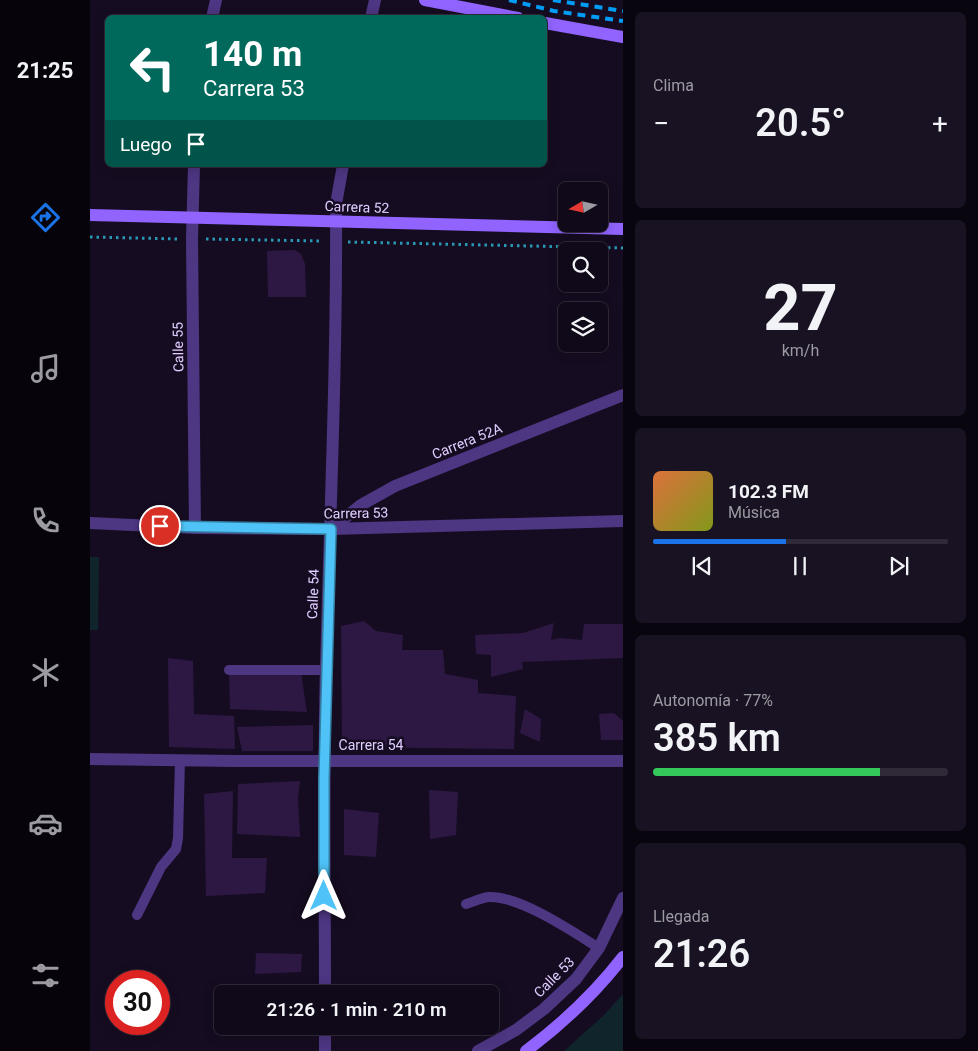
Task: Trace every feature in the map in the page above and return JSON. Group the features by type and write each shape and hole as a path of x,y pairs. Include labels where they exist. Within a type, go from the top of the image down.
{"main road":[{"path":"424,0 446,2 504,15"},
{"path":"547,23 623,37"},
{"name":"Carrera 52","path":"90,214 623,229"},
{"path":"526,1051 582,1003 623,957"}],"street":[{"path":"213,15 216,0"},
{"path":"372,15 375,0"},
{"name":"Calle 55","path":"194,167 192,239 195,528"},
{"name":"Calle 54","path":"325,985 326,670 331,529 336,204 343,167"},
{"name":"Carrera 52A","path":"331,529 361,505 395,486 623,395"},
{"name":"Carrera 53","path":"90,523 195,528 331,529 623,521"},
{"name":"Carrera 54","path":"90,759 623,761"},
{"name":"Calle 53","path":"478,1051 516,1030 544,1009 576,979 599,948 623,898"},
{"path":"325,1035 325,1051"}],"lane":[{"path":"230,670 326,670"},
{"path":"137,915 161,867 176,848 180,760"},
{"path":"466,904 487,897 503,898 536,911 599,948"}],"path":[{"path":"90,237 623,248"}],"shaded area":[{"path":"90,557 99,557 98,630 90,630"},
{"path":"623,994 623,1051 564,1051 604,1015"}],"building":[{"path":"295,250 301,254 305,264 306,297 268,297 267,251"},
{"path":"364,621 376,631 403,635 402,650 443,650 445,674 478,680 478,693 516,696 514,749 342,747 341,626"},
{"path":"554,623 551,640 560,638 582,640 584,624 623,624 623,658 522,662 523,669 491,677 491,655 476,654 475,635 523,633"},
{"path":"168,658 193,661 194,714 234,716 235,749 169,747"},
{"path":"301,673 307,712 230,709 229,675"},
{"path":"525,709 541,719 540,742 520,733"},
{"path":"614,713 623,721 623,740 601,740 599,714"},
{"path":"313,725 313,751 242,751 237,727"},
{"path":"300,781 298,798 300,837 237,834 238,784"},
{"path":"429,790 458,792 456,835 430,839"},
{"path":"233,791 232,858 267,858 265,893 206,896 204,794"},
{"path":"344,809 379,813 376,857 344,855"},
{"path":"256,953 302,954 301,972 255,974"}],"railway":[{"path":"509,0 554,11 623,21"},
{"path":"553,0 623,11"}],"route":[{"path":"160,526 331,529 326,670 324,896"}]}
